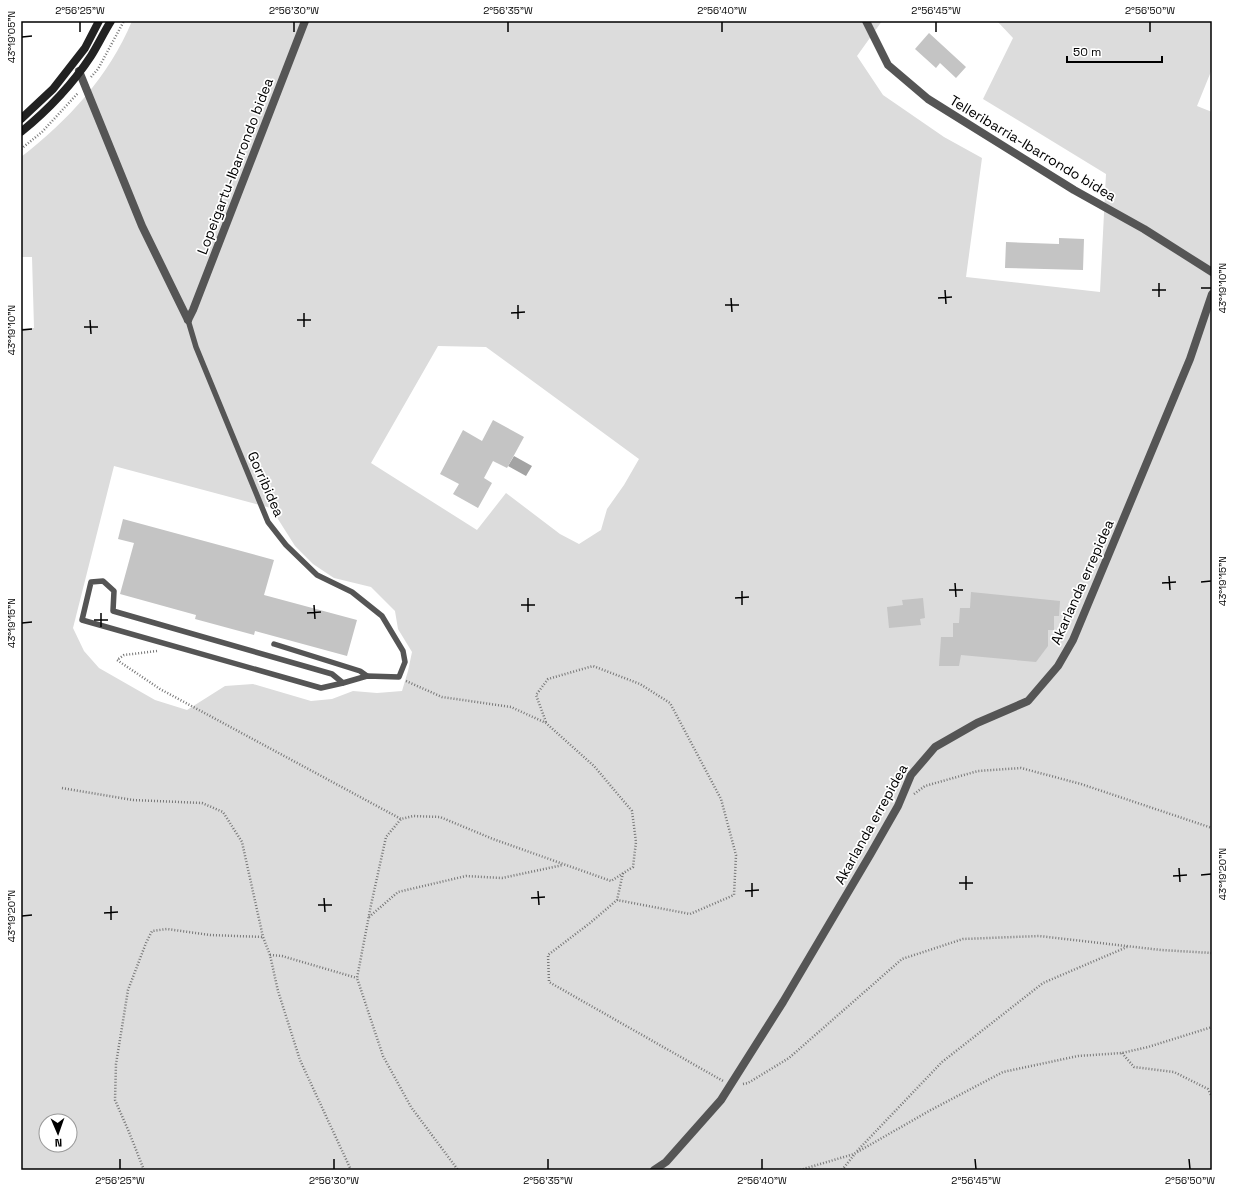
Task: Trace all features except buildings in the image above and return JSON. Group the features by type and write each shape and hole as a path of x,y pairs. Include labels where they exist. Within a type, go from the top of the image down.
{"main road":[{"path":"21,119 53,89 85,48 99,21"},
{"path":"21,132 54,103 91,56 111,21"}],"street":[{"name":"Lopeigartu-Ibarrondo bidea","path":"188,320 305,21"},
{"name":"Telleribarria-Ibarrondo bidea","path":"866,21 888,65 928,99 1074,190 1144,229 1212,272"},
{"path":"79,71 142,226 188,320"},
{"name":"Akarlanda errepidea","path":"654,1170 666,1162 722,1100 783,1002 870,855 898,806 911,774 935,747 977,723 1028,701 1058,666 1073,640 1190,359 1212,294"}],"lane":[{"name":"Gorribidea","path":"188,320 202,361 268,522 286,545 317,575 352,592 382,616 403,651 406,662 399,677"},
{"path":"343,683 332,674 113,611 114,591 103,581 91,582 82,620 321,688 343,683 367,676 399,677"},
{"path":"274,644 360,671 367,676"}],"path":[{"path":"21,149 42,132 66,108 98,69 124,21"},
{"path":"160,651 124,654 117,660 160,689 401,819"},
{"path":"546,723 536,695 548,679 593,666 640,684 670,703 721,799 736,855 734,895 690,914 616,900"},
{"path":"399,677 442,697 511,707 546,723 594,766 632,812 636,842 633,867 611,881 493,839 440,817 413,816 401,819 386,837 357,978 383,1056 411,1108 458,1170"},
{"path":"898,806 925,786 978,771 1021,768 1081,784 1212,828"},
{"path":"62,788 133,800 202,803 224,812 242,842 263,937 270,955 278,991 300,1060 351,1170"},
{"path":"369,917 398,892 466,876 502,878 564,865"},
{"path":"622,873 616,900 590,923 548,955 549,982 731,1085 748,1083 789,1058 902,959 963,939 1039,936 1161,950 1212,953"},
{"path":"144,1170 115,1100 116,1064 128,990 152,931 167,929 210,935 263,937"},
{"path":"842,1170 854,1154 942,1062 1043,983 1128,946"},
{"path":"270,955 282,956 357,978"},
{"path":"800,1170 854,1154 929,1111 1003,1072 1078,1056 1122,1053 1148,1047 1212,1027"},
{"path":"1122,1053 1134,1067 1174,1072 1208,1089 1212,1097"}],"shaded area":[{"path":"132,21 882,21 857,56 883,95 944,137 982,158 966,277 1100,292 1106,174 983,99 1013,38 997,21 1212,21 1212,69 1197,106 1212,112 1212,1170 21,1170 21,328 34,328 32,257 21,257 21,157 71,113 86,96 112,60","holes":["438,346 486,347 639,459 624,485 607,509 601,530 579,544 560,534 506,493 477,530 371,463","114,466 271,508 295,546 313,564 334,578 371,587 395,611 398,629 412,652 402,691 377,693 353,691 332,699 311,701 253,684 225,686 187,710 155,700 99,668 84,651 73,628"]},
{"path":"514,456 532,466 526,476 508,466"}]}
